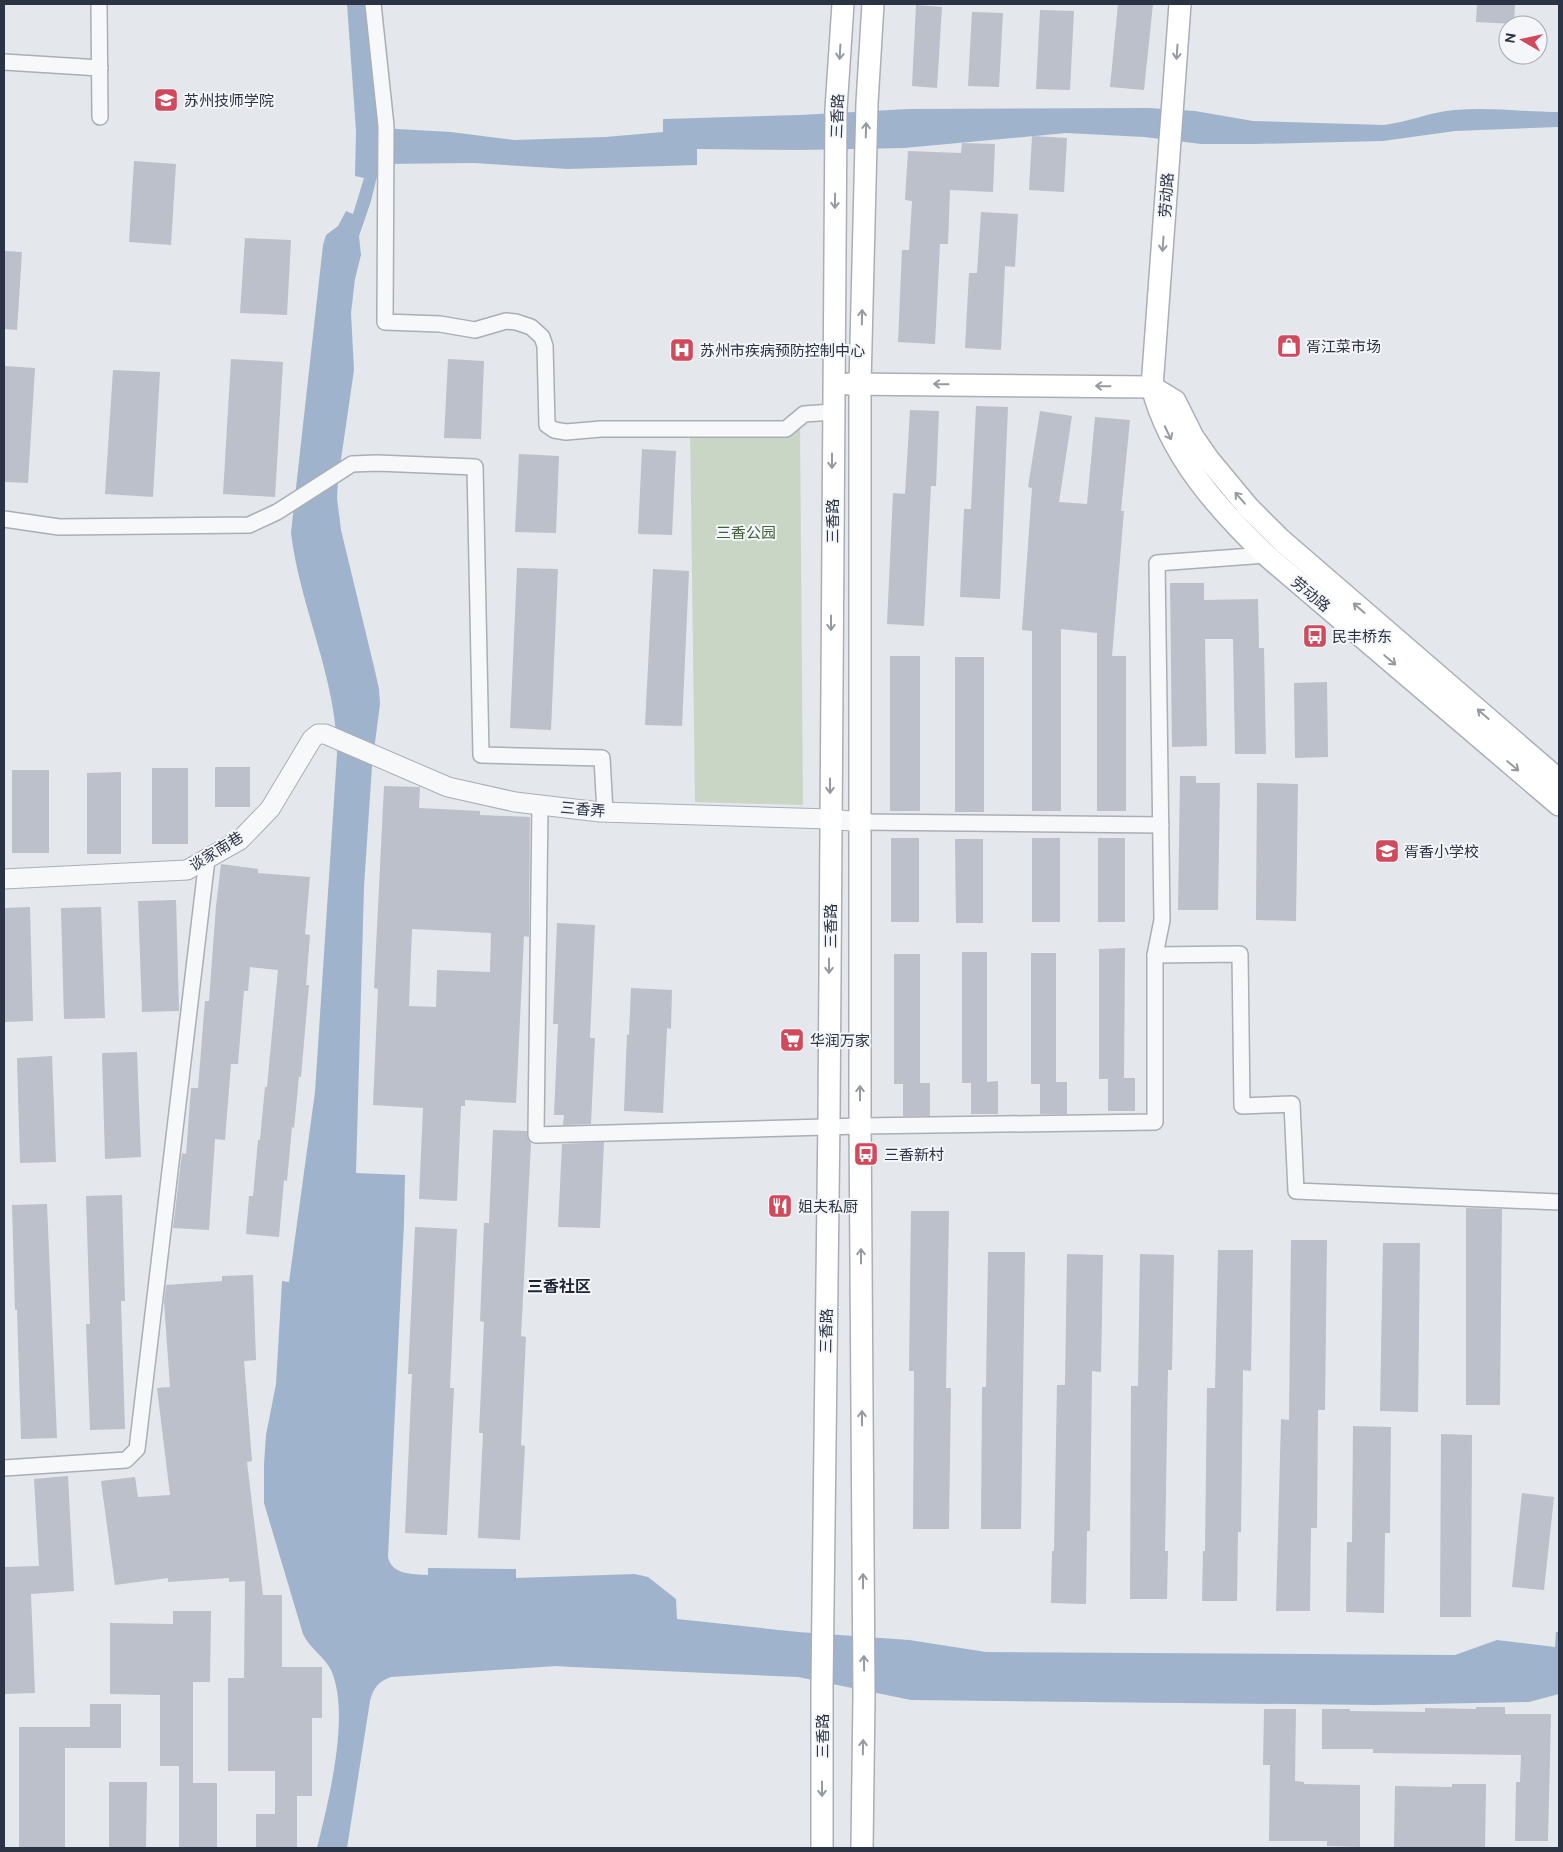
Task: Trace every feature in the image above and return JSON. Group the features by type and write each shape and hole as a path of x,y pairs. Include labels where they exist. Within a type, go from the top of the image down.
{"main road":[{"name":"三香路","path":"822,1848 832,412 836,109 843,4"},
{"name":"三香路","path":"862,1848 864,1696 860,1126 860,384 865,157 873,4"},
{"name":"劳动路","path":"1180,4 1152,387 1168,433 1183,459 1219,506 1266,555 1559,805"},
{"path":"833,384 1152,387"},
{"name":"劳动路","path":"1152,387 1175,401 1192,437 1209,460 1248,507 1280,539 1559,780"}],"street":[{"path":"99,4 100,117"},
{"path":"373,4 386,126 385,322 440,324 475,330 506,321 531,327 542,337 545,346 547,425 554,430 566,432 601,430 786,429 804,414 832,412"},
{"path":"4,62 100,68"},
{"path":"4,519 60,527 249,524 277,512 352,464 377,463 475,467 482,755 602,758 605,812"},
{"path":"540,805 536,1135 860,1126 1155,1122 1155,955 1162,920 1157,563 1266,555"},
{"name":"三香弄","path":"322,734 448,787 515,802 605,812 830,819 861,822"},
{"name":"谈家南巷","path":"4,880 187,870 240,840 270,809 312,739 322,734"},
{"path":"861,822 1161,825"},
{"path":"4,1468 126,1460 137,1449 207,859"},
{"path":"1155,955 1240,954 1242,1106 1292,1104 1296,1191 1559,1202"}],"green space":[{"name":"三香公园","path":"800,423 803,805 695,802 690,426"}],"water":[{"path":"347,4 368,4 374,89 380,128 451,132 515,140 605,137 663,132 663,119 800,115 908,109 1149,108 1195,111 1253,121 1384,125 1455,110 1559,112 1559,127 1455,131 1383,141 1201,144 1144,137 1066,133 904,148 697,149 697,165 568,169 474,163 380,164 371,201 359,236 361,255 355,279 351,313 354,370 337,498 341,530 375,671 380,704 372,766 364,887 356,1173 405,1175 388,1557 394,1567 404,1572 428,1575 428,1568 516,1569 516,1578 635,1574 648,1577 676,1599 677,1619 798,1632 909,1640 986,1652 1455,1655 1497,1640 1555,1647 1556,1632 1559,1632 1559,1694 1529,1702 1375,1705 911,1700 798,1677 556,1666 391,1677 377,1686 370,1701 347,1848 317,1848 336,1759 339,1710 337,1688 331,1670 325,1660 309,1644 303,1634 264,1503 264,1464 266,1435 276,1384 282,1281 289,1282 315,1092 337,754 331,698 302,588 291,533 323,245 326,235 338,226 346,211 353,214 364,178 355,176 356,131"}],"building":[{"path":"1118,4 1153,4 1144,90 1110,87"},
{"path":"1477,4 1515,4 1514,15 1498,15 1498,23 1476,22"},
{"path":"916,5 942,7 937,88 912,86"},
{"path":"1040,10 1074,11 1070,90 1036,89"},
{"path":"972,12 1003,13 999,87 968,86"},
{"path":"1032,136 1067,138 1064,192 1029,190"},
{"path":"962,143 995,144 993,192 950,190 948,244 940,244 935,344 898,342 902,250 909,250 912,201 905,200 908,151 961,153"},
{"path":"134,161 176,164 171,245 129,242"},
{"path":"981,212 1018,214 1015,267 1005,266 1001,350 965,348 969,273 977,273"},
{"path":"245,238 291,240 287,315 240,313"},
{"path":"4,251 22,252 17,330 4,329"},
{"path":"231,359 283,362 275,497 223,494"},
{"path":"448,359 484,361 481,439 444,438"},
{"path":"4,366 35,368 28,483 4,482"},
{"path":"113,370 160,372 153,497 105,494"},
{"path":"976,406 1008,407 1000,599 960,597 964,509 971,509"},
{"path":"910,410 939,411 936,486 931,486 924,626 887,624 893,493 905,494"},
{"path":"1040,411 1072,416 1059,502 1087,504 1095,417 1130,420 1121,511 1124,511 1112,656 1126,656 1126,811 1097,811 1097,633 1061,629 1061,811 1032,811 1032,631 1022,630 1032,488 1028,487"},
{"path":"642,449 676,451 672,535 638,534"},
{"path":"519,454 559,456 556,533 515,532"},
{"path":"517,568 558,569 551,730 510,728"},
{"path":"653,569 689,571 682,726 645,725"},
{"path":"1170,583 1204,583 1204,600 1258,599 1259,648 1264,648 1266,754 1235,754 1233,639 1205,639 1207,746 1172,747"},
{"path":"890,656 920,656 920,811 890,811"},
{"path":"955,657 984,657 984,812 955,812"},
{"path":"1327,682 1328,757 1295,758 1294,683"},
{"path":"215,767 250,767 250,807 215,807"},
{"path":"152,768 188,768 188,844 152,844"},
{"path":"12,770 49,770 49,853 12,853"},
{"path":"121,772 121,854 87,854 87,773"},
{"path":"1180,776 1196,776 1196,783 1220,783 1218,910 1178,910"},
{"path":"1257,783 1298,784 1296,921 1256,920"},
{"path":"384,786 420,787 419,808 480,811 480,815 530,817 529,937 524,936 516,1103 465,1100 465,1106 461,1106 457,1201 419,1199 423,1108 373,1105 378,989 374,988","holes":["412,929 491,933 490,972 437,970 436,1007 409,1006"]},
{"path":"891,838 919,838 919,922 891,922"},
{"path":"1032,838 1060,838 1060,922 1032,922"},
{"path":"1098,838 1125,838 1125,922 1098,922"},
{"path":"955,839 983,839 983,923 956,923"},
{"path":"221,864 258,869 258,873 310,877 305,934 310,935 306,985 309,985 301,1077 299,1077 294,1128 292,1127 287,1181 284,1180 279,1237 246,1234 249,1196 253,1196 258,1140 260,1140 265,1087 267,1087 278,970 250,967 248,991 244,991 238,1064 231,1064 225,1140 215,1139 209,1230 173,1228 182,1153 186,1154 191,1088 198,1088 205,1001 209,1001"},
{"path":"176,900 179,1011 142,1012 138,901"},
{"path":"30,907 33,1021 4,1022 4,908"},
{"path":"101,907 105,1018 64,1019 61,908"},
{"path":"557,923 595,925 590,1038 595,1038 591,1124 563,1125 564,1115 554,1115 558,1024 553,1024"},
{"path":"1125,948 1124,1078 1135,1078 1135,1111 1108,1111 1108,1079 1099,1079 1099,949"},
{"path":"962,952 987,952 987,1082 998,1081 998,1114 971,1114 971,1083 962,1083"},
{"path":"1031,953 1056,953 1056,1082 1067,1082 1067,1114 1040,1114 1040,1084 1031,1084"},
{"path":"894,954 920,954 920,1083 930,1083 930,1116 903,1116 903,1084 894,1084"},
{"path":"631,988 672,990 671,1029 667,1028 663,1113 624,1111"},
{"path":"137,1052 141,1157 105,1159 102,1053"},
{"path":"52,1056 56,1162 20,1163 17,1058"},
{"path":"493,1130 527,1131 528,1139 531,1143 521,1336 526,1337 521,1445 525,1446 520,1540 478,1538 483,1433 479,1433 484,1322 480,1321 484,1223 489,1223"},
{"path":"604,1142 600,1228 558,1227 562,1144"},
{"path":"122,1195 125,1301 121,1301 125,1429 90,1430 86,1324 90,1324 86,1196"},
{"path":"47,1204 57,1438 21,1439 12,1205"},
{"path":"1466,1208 1502,1209 1500,1405 1466,1405"},
{"path":"911,1211 949,1211 946,1388 951,1388 949,1529 913,1529 914,1371 909,1371"},
{"path":"415,1227 457,1229 450,1388 454,1388 447,1535 405,1533 412,1374 408,1374"},
{"path":"1291,1240 1327,1240 1325,1410 1318,1410 1317,1528 1311,1528 1310,1611 1276,1611 1281,1419 1289,1420"},
{"path":"1383,1243 1420,1243 1418,1412 1380,1411"},
{"path":"1218,1250 1253,1250 1251,1371 1243,1370 1241,1532 1238,1532 1237,1601 1202,1601 1203,1551 1205,1551 1207,1388 1215,1388"},
{"path":"988,1252 1025,1252 1021,1529 981,1529 982,1387 986,1387"},
{"path":"1067,1254 1103,1255 1101,1372 1092,1371 1090,1531 1087,1531 1086,1604 1051,1603 1052,1551 1054,1551 1057,1385 1065,1385"},
{"path":"1140,1254 1174,1255 1172,1370 1168,1370 1165,1551 1168,1551 1167,1599 1130,1599 1131,1386 1138,1386"},
{"path":"253,1275 256,1360 244,1361 252,1461 247,1462 263,1595 282,1595 282,1667 322,1667 322,1718 312,1718 312,1796 297,1796 297,1848 256,1848 256,1814 275,1814 275,1771 228,1771 228,1678 244,1678 245,1581 229,1582 229,1578 168,1582 168,1578 115,1585 101,1481 135,1477 138,1497 170,1495 157,1388 170,1387 164,1302 166,1285 222,1281 222,1276"},
{"path":"1353,1426 1391,1427 1390,1533 1385,1533 1384,1613 1346,1612 1347,1542 1352,1542"},
{"path":"1441,1434 1472,1435 1471,1617 1440,1617"},
{"path":"68,1476 74,1591 31,1594 35,1693 4,1694 4,1567 39,1566 34,1479"},
{"path":"1522,1493 1554,1497 1544,1590 1512,1587"},
{"path":"173,1611 211,1611 210,1682 193,1682 193,1783 217,1783 217,1848 179,1848 179,1766 160,1766 160,1695 110,1694 110,1623 173,1624"},
{"path":"90,1704 121,1704 121,1748 65,1748 65,1848 19,1848 19,1727 90,1727"},
{"path":"1476,1707 1505,1707 1505,1714 1551,1714 1548,1841 1515,1841 1516,1782 1520,1782 1521,1755 1373,1753 1373,1749 1322,1749 1322,1709 1425,1712 1425,1708 1476,1709"},
{"path":"1264,1709 1296,1709 1295,1781 1304,1782 1304,1784 1360,1785 1360,1847 1327,1846 1327,1841 1269,1841 1270,1765 1263,1765"},
{"path":"109,1782 147,1782 146,1848 109,1848"},
{"path":"1452,1784 1486,1784 1485,1848 1394,1848 1395,1786 1452,1787"}],"place":[{"name":"苏州技师学院","path":"166,100"},
{"name":"胥江菜市场","path":"1289,346"},
{"name":"苏州市疾病预防控制中心","path":"682,350"},
{"name":"民丰桥东","path":"1315,636"},
{"name":"胥香小学校","path":"1387,851"},
{"name":"华润万家","path":"792,1040"},
{"name":"三香新村","path":"866,1154"},
{"name":"姐夫私厨","path":"780,1206"}],"district":[{"name":"三香社区","path":"559,1286"}]}
